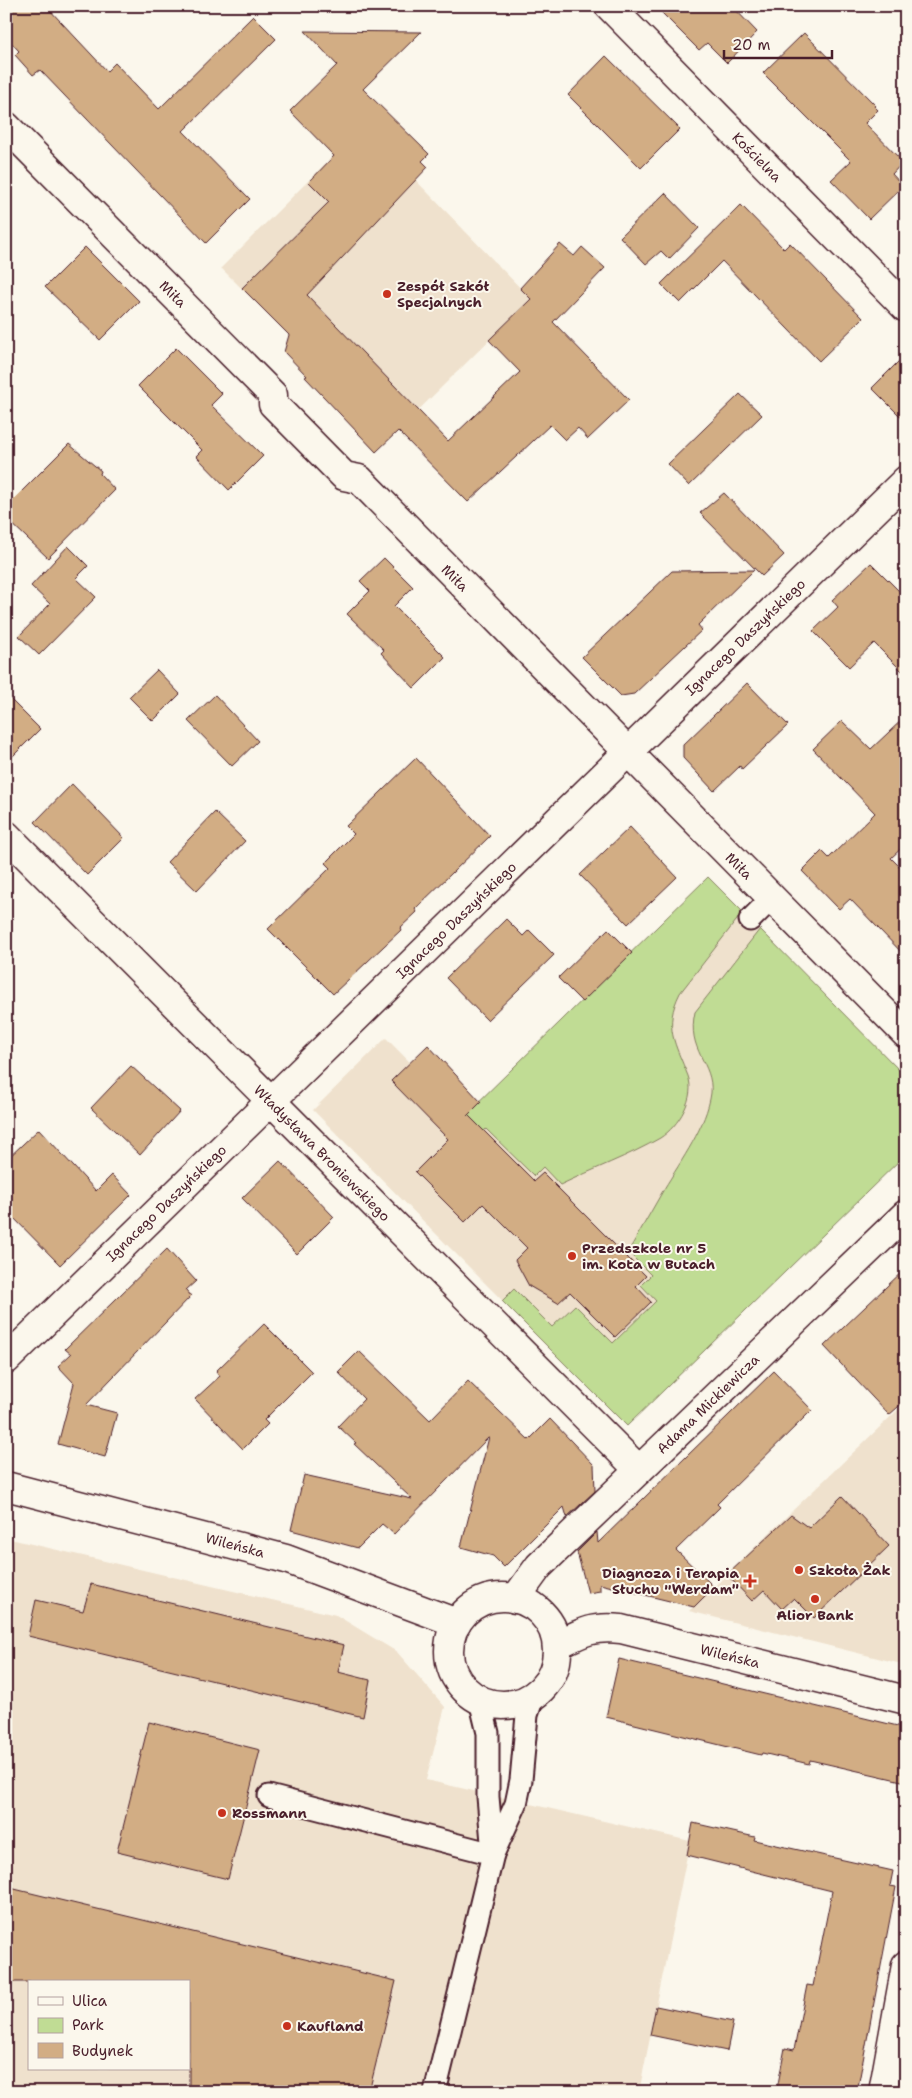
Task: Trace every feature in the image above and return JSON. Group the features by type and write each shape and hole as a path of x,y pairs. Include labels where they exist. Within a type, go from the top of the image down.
{"street":[{"name":"Kościelna","path":"609,6 906,308"},
{"name":"Miła","path":"6,126 272,395 273,404 344,476 359,480 906,1034"},
{"name":"Ignacego Daszyńskiego","path":"6,1360 906,480"},
{"name":"Władysława Broniewskiego","path":"6,835 639,1470"},
{"name":"Adama Mickiewicza","path":"515,1598 539,1566 906,1214"},
{"name":"Wileńska","path":"6,1486 286,1559 457,1623"},
{"path":"495,1598 515,1598 539,1611 548,1620 557,1645 557,1660 552,1675 544,1687 533,1697 507,1706 480,1700 467,1692 457,1680 451,1666 449,1652 451,1636 457,1623 476,1604 495,1598"},
{"name":"Wileńska","path":"557,1645 585,1630 602,1627 621,1629 906,1700"},
{"path":"883,2092 906,1965"}],"lane":[{"path":"750,920 772,899"},
{"path":"435,2092 493,1854 516,1804 522,1780 527,1715 533,1697"},
{"path":"480,1700 488,1733 488,1797 493,1854"},
{"path":"268,1796 493,1854"}],"shaded area":[{"name":"Zespół Szkół Specjalnych","path":"363,126 531,299 376,452 305,377 313,369 289,335 221,268"},
{"path":"708,877 906,1077 906,1154 756,1282 627,1426 313,1110 386,1038 464,1117"},
{"path":"906,1402 906,1665 689,1611 790,1513"},
{"path":"6,1538 336,1615 397,1652 445,1707 426,1780 690,1841 639,2092 6,2092"}],"green space":[{"path":"708,877 743,912 680,993 675,1005 672,1016 673,1035 690,1084 688,1102 679,1119 667,1133 648,1145 560,1185 543,1167 534,1176 486,1129 480,1135 463,1117"},
{"path":"760,929 906,1077 906,1154 627,1426 502,1301 514,1289 552,1327 575,1305 613,1343 656,1301 641,1285 651,1275 628,1252 699,1130 709,1105 711,1083 694,1037 695,1012"}],"building":[{"path":"6,6 46,6 107,71 115,63 159,109 253,16 276,39 183,131 250,199 206,243 40,70 33,75 15,55 19,51 6,37"},
{"path":"655,6 732,6 757,32 727,63 707,43 699,50"},
{"path":"305,31 421,32 363,89 429,154 422,161 428,167 307,295 448,441 520,372 489,340 531,299 520,288 560,244 574,256 582,247 605,268 553,322 629,400 588,439 578,428 565,440 550,425 468,502 398,431 376,452 284,352 289,335 242,288 329,202 309,182 334,156 290,111 337,65"},
{"path":"804,33 875,105 878,110 865,123 903,162 892,174 903,186 869,219 831,180 851,161 763,73"},
{"path":"606,56 680,129 641,168 568,95"},
{"path":"665,193 699,228 669,259 661,251 646,264 620,237"},
{"path":"741,205 784,249 790,243 863,318 819,361 722,261 680,303 661,284"},
{"path":"85,247 139,301 100,340 45,287"},
{"path":"176,348 222,394 211,405 263,456 229,490 196,456 202,450 138,386"},
{"path":"906,354 906,422 872,388"},
{"path":"740,394 762,415 689,486 668,464"},
{"path":"69,444 101,471 100,474 115,490 48,558 6,518 6,507"},
{"path":"724,493 784,555 762,576 700,513"},
{"path":"68,546 88,566 76,578 96,597 39,655 19,636 50,604 31,586"},
{"path":"384,558 413,587 394,606 445,657 414,688 381,653 384,650 347,614 370,591 360,581"},
{"path":"871,563 906,598 906,675 874,643 849,667 813,631 838,607 832,600"},
{"path":"754,570 698,625 702,630 634,694 621,696 582,657 672,571"},
{"path":"157,670 180,694 153,721 129,697"},
{"path":"747,683 788,725 742,769 740,766 714,791 683,758 683,745"},
{"path":"6,695 40,729 6,763"},
{"path":"215,695 258,741 232,766 188,721"},
{"path":"906,716 906,844 891,858 906,873 906,957 850,899 839,909 802,871 822,851 829,858 875,813 813,749 842,721 871,749"},
{"path":"416,758 490,836 415,909 417,912 400,928 401,930 333,994 268,929 330,868 325,863 354,834 346,826"},
{"path":"72,784 124,838 87,875 35,822"},
{"path":"215,812 245,841 197,891 167,862"},
{"path":"630,827 677,877 628,924 580,875"},
{"path":"506,919 523,936 529,930 554,955 487,1020 446,978"},
{"path":"608,929 632,953 582,1002 558,978"},
{"path":"428,1045 481,1102 468,1115 534,1181 543,1173 646,1276 636,1286 651,1302 615,1337 570,1292 558,1303 529,1286 515,1260 527,1248 483,1204 465,1222 415,1172 448,1139 391,1081"},
{"path":"131,1066 180,1111 140,1155 91,1108"},
{"path":"39,1129 96,1191 112,1175 131,1195 60,1265 6,1210 6,1160"},
{"path":"280,1161 334,1217 297,1254 242,1198"},
{"path":"167,1249 196,1281 186,1290 191,1296 86,1405 117,1413 105,1457 58,1444 74,1383 58,1366 71,1354 65,1349"},
{"path":"906,1268 906,1400 889,1415 824,1346"},
{"path":"264,1324 312,1372 264,1420 268,1424 243,1449 195,1399 220,1376 216,1371"},
{"path":"359,1351 430,1420 468,1381 529,1440 550,1419 594,1465 595,1491 567,1517 564,1507 504,1567 493,1556 461,1547 489,1437 394,1534 382,1524 358,1548 291,1530 304,1475 412,1499 354,1444 356,1443 338,1426 364,1399 338,1372"},
{"path":"774,1371 812,1410 717,1504 720,1507 676,1550 714,1587 694,1607 600,1584 600,1591 588,1593 577,1552 597,1532 598,1543"},
{"path":"842,1496 889,1546 814,1618 794,1598 782,1609 764,1590 752,1601 727,1575 791,1515 809,1528"},
{"path":"91,1584 344,1645 338,1672 370,1680 363,1717 28,1636 36,1600 83,1611"},
{"path":"619,1659 906,1728 906,1782 810,1760 809,1764 762,1753 761,1755 606,1717"},
{"path":"149,1722 260,1750 228,1879 117,1852"},
{"path":"693,1823 755,1837 754,1840 893,1871 890,1886 896,1887 857,2092 792,2092 777,2089 785,2048 794,2050 807,1985 813,1986 832,1891 687,1855"},
{"name":"Kaufland","path":"6,1887 396,1981 369,2092 189,2092 190,1980 28,1980 28,1982 6,1982"},
{"path":"656,2006 733,2022 727,2051 650,2035"}],"place":[{"name":"Zespół Szkół Specjalnych","path":"387,294"},
{"name":"Przedszkole nr 5 im. Kota w Butach","path":"572,1256"},
{"name":"Szkoła Żak","path":"799,1570"},
{"name":"Diagnoza i Terapia Słuchu \"Werdam\"","path":"750,1581"},
{"name":"Alior Bank","path":"815,1599"},
{"name":"Rossmann","path":"222,1813"},
{"name":"Kaufland","path":"287,2026"}]}
